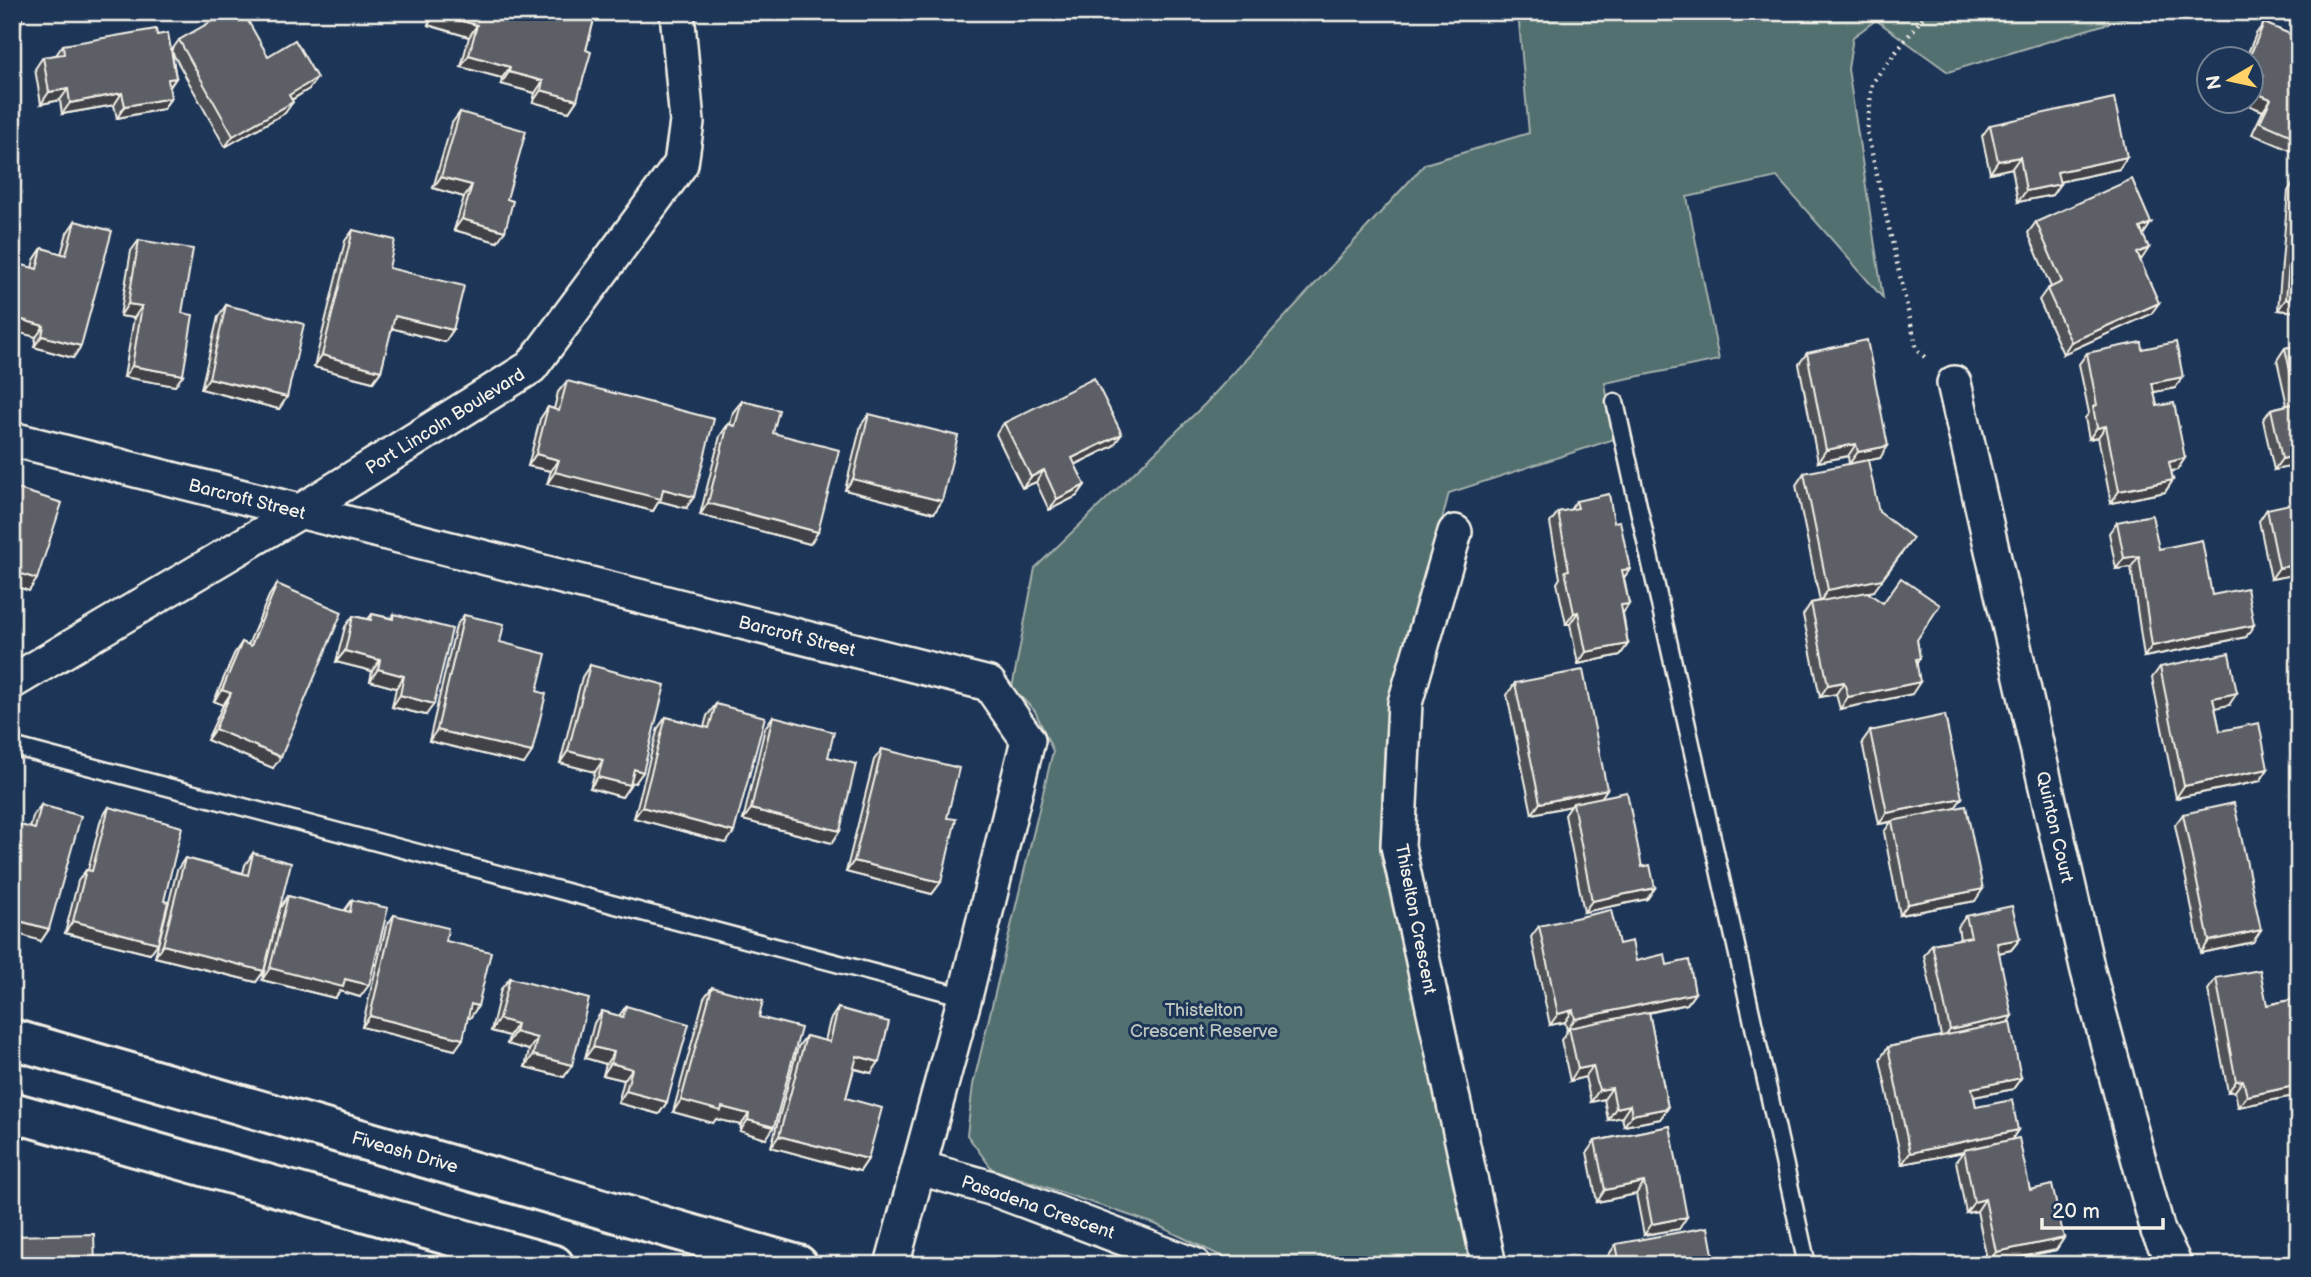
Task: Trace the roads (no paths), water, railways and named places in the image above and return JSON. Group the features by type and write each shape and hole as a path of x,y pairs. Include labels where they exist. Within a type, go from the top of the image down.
{"main road":[{"name":"Fiveash Drive","path":"12,1039 798,1265"},
{"path":"12,1112 554,1265"}],"street":[{"name":"Port Lincoln Boulevard","path":"12,682 299,512 531,367 681,164 687,122 677,12"},
{"name":"Quinton Court","path":"1954,383 2088,971 2158,1231 2175,1265"},
{"name":"Barcroft Street","path":"12,439 989,684 1028,740 965,997 892,1265"},
{"name":"Thiselton Crescent","path":"1455,532 1405,703 1398,846 1489,1265"},
{"name":"Pasadena Crescent","path":"920,1168 990,1188 1194,1265"}],"lane":[{"path":"1615,401 1807,1265"},
{"path":"12,746 965,997"}],"park label":[{"name":"Thistelton Crescent Reserve","path":"1204,1020"}]}
